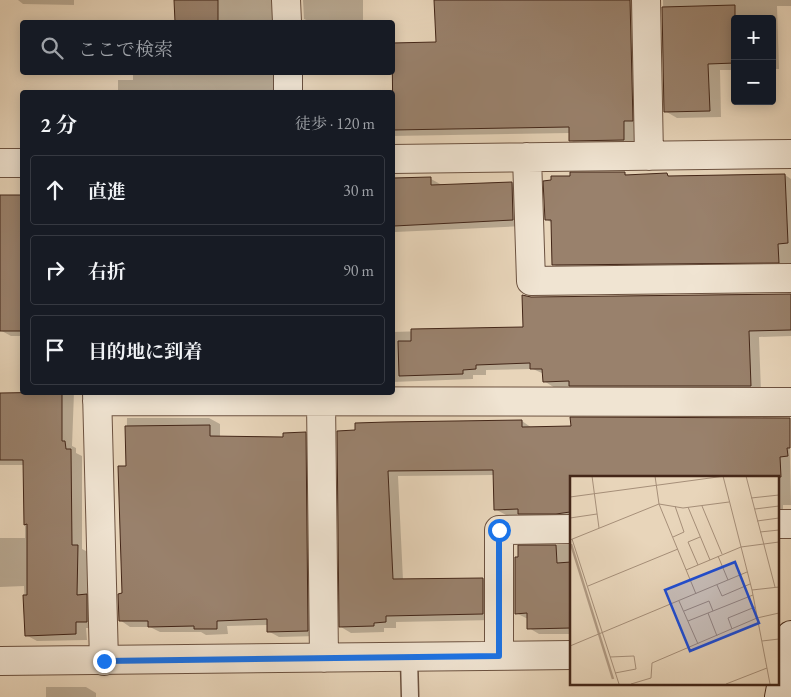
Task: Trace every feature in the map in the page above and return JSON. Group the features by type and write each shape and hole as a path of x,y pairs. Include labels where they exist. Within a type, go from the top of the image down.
{"street":[{"path":"286,0 287,20"},
{"path":"646,0 649,156"},
{"path":"288,75 288,90"},
{"path":"395,159 791,154"},
{"path":"527,157 531,281 791,278"},
{"path":"0,163 20,163"},
{"path":"104,661 97,397 321,401 382,397 791,402"},
{"path":"321,401 324,658"},
{"path":"778,524 791,524"},
{"path":"499,656 499,530 570,528"},
{"path":"779,697 787,641"},
{"path":"0,661 570,655"}],"lane":[{"path":"409,657 410,697"}],"building":[{"path":"174,0 218,0 218,20 175,20"},
{"path":"434,0 630,0 633,121 624,121 624,140 569,141 569,127 395,130 395,90 393,90 392,75 395,75 395,43 436,42"},
{"path":"735,5 735,15 731,15 731,63 708,64 710,111 664,112 662,7"},
{"path":"570,172 625,172 625,175 667,173 668,176 785,174 788,243 778,244 779,263 552,265 551,220 545,220 543,181 551,180 551,176 570,176"},
{"path":"431,177 431,185 512,182 513,220 395,226 395,178"},
{"path":"0,195 20,195 20,331 0,331"},
{"path":"791,294 791,330 749,331 751,386 569,386 569,381 543,382 542,369 530,369 530,363 476,365 476,369 463,370 463,374 399,376 398,341 411,341 411,329 523,327 522,295 531,297"},
{"path":"0,393 62,395 62,441 65,441 66,449 71,449 72,545 78,545 77,595 87,594 87,622 76,622 76,634 25,636 23,595 27,595 27,524 24,525 23,460 0,460"},
{"path":"570,417 790,418 790,448 787,448 788,456 780,457 781,477 570,476 570,512 556,514 518,514 518,509 494,510 493,470 388,471 393,579 483,578 483,614 386,616 386,622 374,623 374,626 339,627 337,431 355,430 355,423 388,422 522,420 522,427 571,426"},
{"path":"210,425 210,436 283,437 283,433 306,432 308,631 267,632 267,619 217,621 217,629 194,629 194,626 148,627 148,621 119,621 118,594 122,593 118,466 126,466 125,426"},
{"path":"518,545 556,545 557,563 570,562 570,628 527,629 527,613 515,614 515,557 518,557"}],"route":[{"path":"104,661 499,656 499,530"}]}
